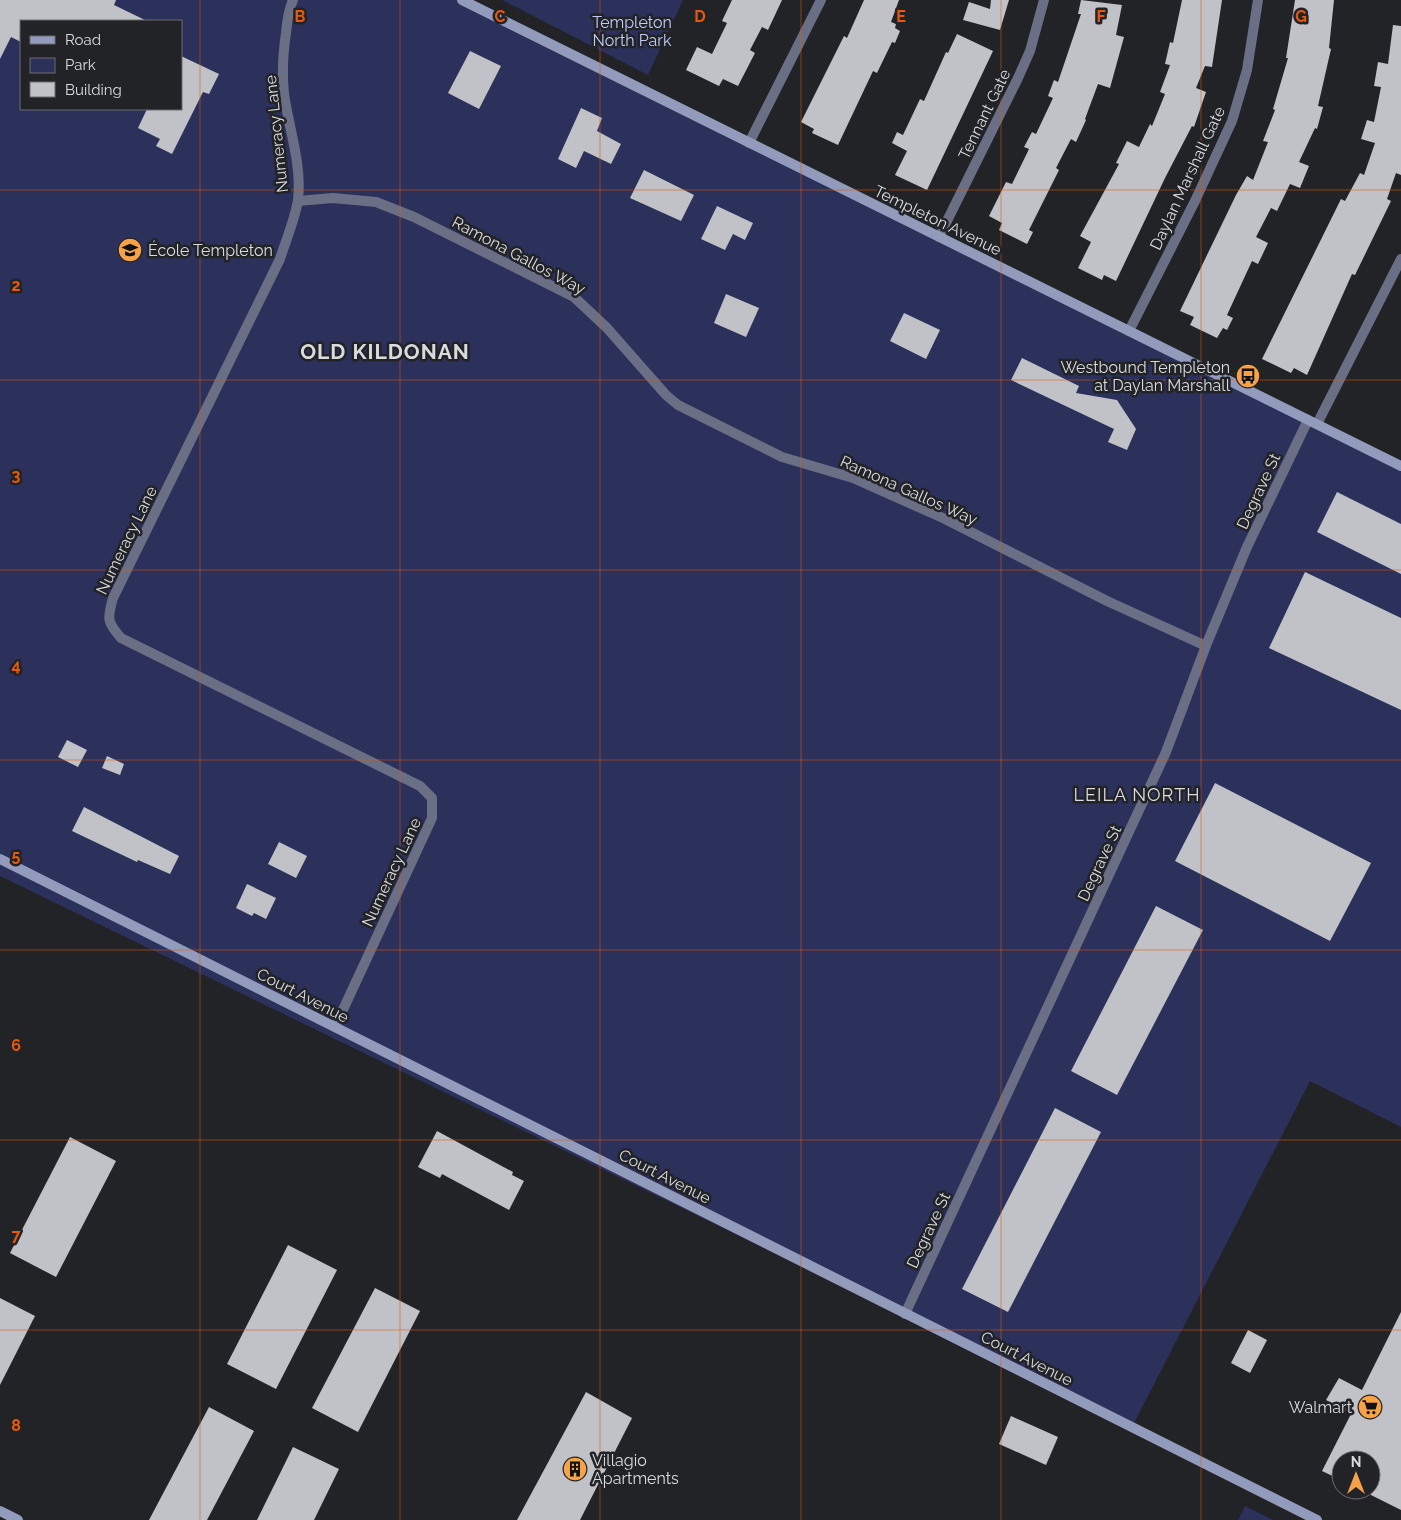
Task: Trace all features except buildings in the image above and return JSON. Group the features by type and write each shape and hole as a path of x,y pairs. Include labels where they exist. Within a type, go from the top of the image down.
{"street":[{"name":"Numeracy Lane","path":"293,0 289,8 284,48 284,93 296,152 298,200 280,258 113,598 108,617 121,638 420,786 432,798 432,818 335,1028"},
{"name":"Templeton Avenue","path":"462,0 1401,466"},
{"path":"749,142 820,0"},
{"name":"Tennant Gate","path":"939,237 1030,51 1044,0"},
{"name":"Daylan Marshall Gate","path":"1129,331 1187,218 1232,121 1247,70 1258,0"},
{"name":"Ramona Gallos Way","path":"298,200 333,198 376,202 457,237 574,297 607,328 666,395 678,405 782,457 854,478 943,518 1107,601 1206,646"},
{"path":"1312,422 1401,259"},
{"name":"Degrave St","path":"905,1314 1154,778 1247,548 1312,422"},
{"name":"Court Avenue","path":"0,859 1317,1520"},
{"path":"0,1511 18,1520"}],"green space":[{"path":"0,0 462,0 1401,466 1401,1127 1310,1081 1132,1427 0,876"},
{"name":"Templeton North Park","path":"502,0 683,0 648,75"},
{"path":"1245,1506 1273,1520 1238,1520"}],"place":[{"name":"École Templeton","path":"130,250"},
{"name":"Westbound Templeton at Daylan Marshall","path":"1248,376"},
{"name":"Walmart","path":"1370,1407"},
{"name":"Villagio Apartments","path":"575,1469"}],"district":[{"name":"OLD KILDONAN","path":"385,352"},
{"name":"LEILA NORTH","path":"1137,795"}]}
